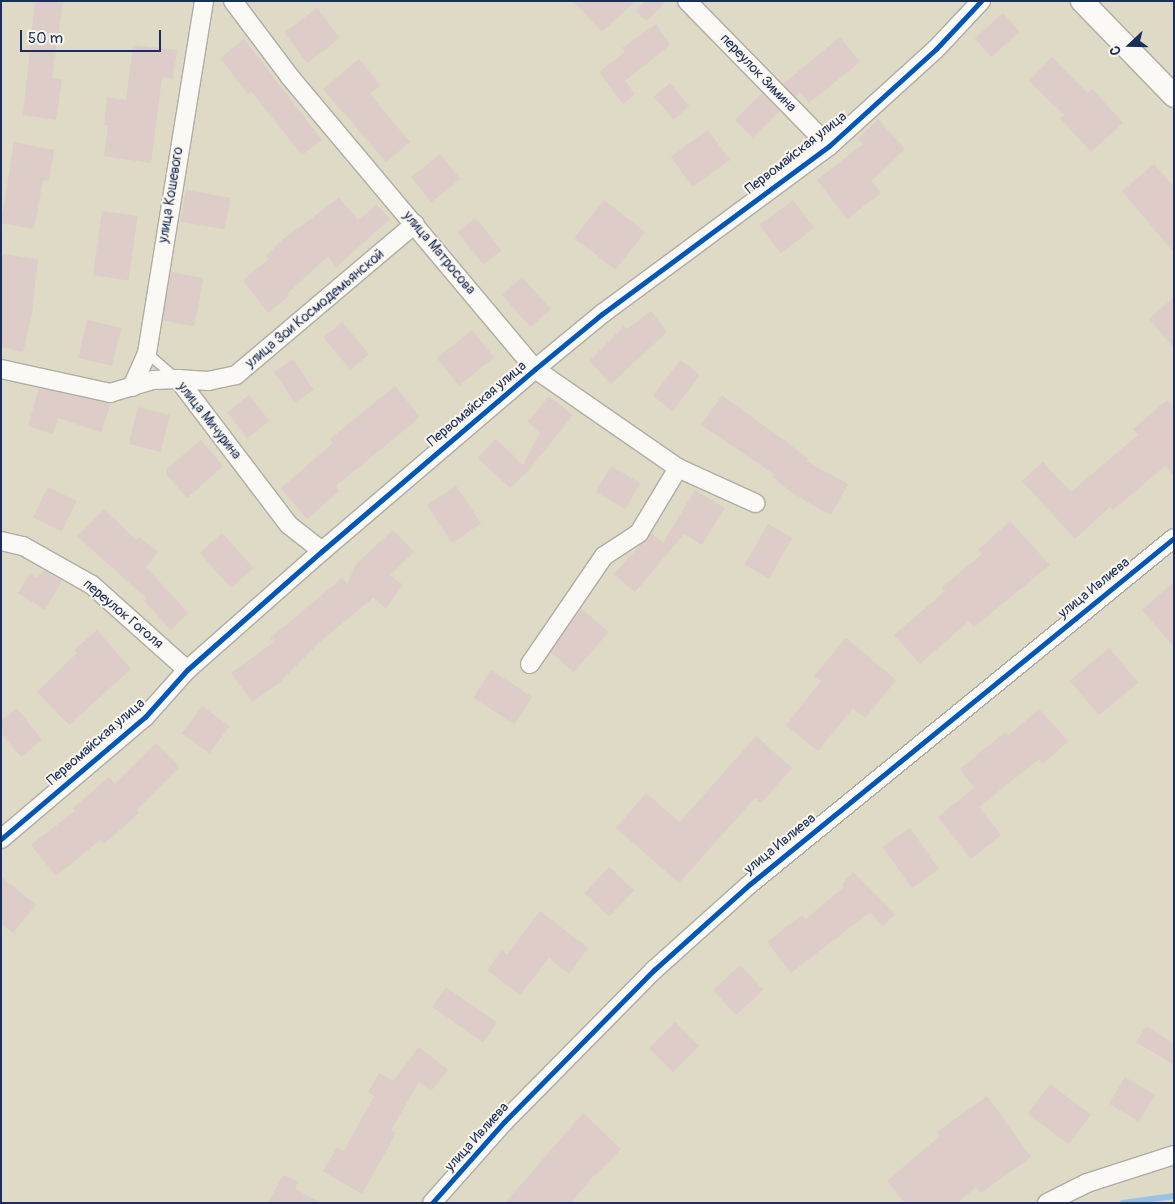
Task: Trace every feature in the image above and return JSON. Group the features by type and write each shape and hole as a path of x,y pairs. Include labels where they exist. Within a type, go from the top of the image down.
{"street":[{"name":"улица Кошевого","path":"132,387 146,353 204,1"},
{"name":"улица Матросова","path":"233,1 290,77 535,369 678,468 755,503"},
{"name":"переулок Зимина","path":"687,1 829,146"},
{"name":"Первомайская улица","path":"1,839 145,717 187,670 322,551 535,369 609,308 829,146 936,48 981,1"},
{"path":"1082,1 1174,96"},
{"name":"улица Зои Космодемьянской","path":"178,379 208,381 236,375 415,224"},
{"name":"улица Мичурина","path":"1,369 110,393 153,380 178,379 289,525 322,551"},
{"path":"530,664 604,556 639,534 678,468"},
{"name":"улица Ивлиева","path":"432,1203 504,1122 647,977 750,884 1174,538"},
{"name":"переулок Гоголя","path":"1,541 23,546 92,585 187,670"},
{"path":"1047,1203 1087,1183 1174,1155"}],"lane":[{"path":"146,353 178,379"}],"building":[{"path":"35,1 63,1 52,78 62,79 56,120 23,115"},
{"path":"573,1 635,1 602,32"},
{"path":"645,1 666,1 647,21 636,11"},
{"path":"317,8 340,38 307,63 284,33"},
{"path":"1003,13 1020,32 991,57 975,38"},
{"path":"656,24 670,45 625,81 635,94 623,104 599,72 625,52 622,48"},
{"path":"840,37 860,62 809,103 800,92 795,97 783,84"},
{"path":"244,39 322,140 302,155 251,91 248,94 220,58"},
{"path":"133,45 177,50 173,79 162,77 151,163 104,156 108,125 104,125 107,97 126,100"},
{"path":"1052,57 1088,93 1092,89 1123,123 1091,152 1060,118 1064,115 1029,81"},
{"path":"359,59 380,85 370,94 410,142 386,162 323,89"},
{"path":"670,83 689,106 673,119 654,96"},
{"path":"762,93 780,111 753,138 735,120"},
{"path":"878,119 905,149 871,181 881,193 847,219 817,180 863,144 858,139"},
{"path":"708,130 730,160 693,187 671,157"},
{"path":"14,142 54,150 49,181 43,180 34,229 1,223"},
{"path":"440,154 460,179 431,202 411,177"},
{"path":"1154,164 1174,187 1174,253 1122,191"},
{"path":"186,190 230,198 225,229 180,222"},
{"path":"339,198 358,220 377,205 390,219 336,267 328,256 287,294 289,296 268,313 243,280 269,259 266,256 282,240"},
{"path":"604,200 645,232 615,270 574,238"},
{"path":"793,200 814,228 781,253 759,225"},
{"path":"102,211 138,216 129,280 93,275"},
{"path":"476,218 501,250 483,264 458,232"},
{"path":"1,254 38,259 32,314 23,352 1,347"},
{"path":"171,272 203,278 194,326 162,320"},
{"path":"522,277 551,309 531,327 502,295"},
{"path":"1174,297 1174,348 1149,319"},
{"path":"651,311 667,332 611,384 589,361 624,326 627,329"},
{"path":"87,320 121,328 112,366 78,358"},
{"path":"342,322 369,354 351,370 324,337"},
{"path":"472,330 494,357 459,386 437,358"},
{"path":"293,359 314,390 295,403 274,372"},
{"path":"680,360 700,375 673,411 653,396"},
{"path":"395,386 420,417 336,486 339,491 307,519 281,488 333,443 330,439"},
{"path":"39,388 111,403 101,432 58,418 53,434 28,426"},
{"path":"249,395 269,421 247,438 227,412"},
{"path":"722,395 808,458 806,461 848,484 831,515 794,494 772,477 774,474 701,425"},
{"path":"549,396 573,415 528,471 510,488 478,458 496,439 523,465 540,432 528,422"},
{"path":"1167,400 1174,409 1174,477 1165,466 1113,510 1110,507 1075,539 1022,481 1043,462 1071,492 1138,435 1133,429"},
{"path":"138,407 170,415 161,452 129,444"},
{"path":"201,440 223,466 187,498 167,475 167,469"},
{"path":"611,466 640,483 625,509 596,492"},
{"path":"456,486 481,523 452,543 427,506"},
{"path":"48,487 77,501 62,532 33,518"},
{"path":"695,490 725,508 702,545 684,534 635,592 614,574 651,533 663,543"},
{"path":"104,509 136,540 139,537 158,552 146,567 188,613 171,630 144,601 146,598 77,536"},
{"path":"1010,521 1050,565 974,627 969,621 920,664 894,635 945,591 942,587 982,554 978,550"},
{"path":"768,524 792,538 769,579 744,565"},
{"path":"393,530 414,552 390,575 403,585 386,608 373,598 322,640 279,683 252,702 231,673 274,642 270,638 342,578 347,584 357,563"},
{"path":"222,533 253,568 231,588 200,553"},
{"path":"44,570 62,581 45,610 18,593 30,573 37,578"},
{"path":"1174,582 1174,647 1142,610"},
{"path":"582,609 608,632 574,672 547,649"},
{"path":"97,630 131,669 69,725 37,692 77,653 74,650"},
{"path":"846,638 896,680 865,718 853,708 818,751 786,725 821,681 814,676"},
{"path":"1109,648 1138,682 1099,715 1070,681"},
{"path":"491,670 532,697 514,724 473,698"},
{"path":"202,706 230,726 210,753 182,734"},
{"path":"17,708 42,740 21,757 1,733 1,721"},
{"path":"1039,709 1068,741 1043,764 1039,759 979,807 1001,835 971,859 938,817 974,788 960,769 1005,732 1008,736"},
{"path":"756,736 792,768 761,803 755,798 679,883 616,828 646,793 680,822"},
{"path":"156,743 180,767 137,810 139,813 104,844 100,840 56,876 31,845 75,811 73,808 109,777 115,784"},
{"path":"910,828 939,869 912,888 883,847"},
{"path":"609,867 634,890 609,917 584,893"},
{"path":"853,872 895,914 883,926 870,912 791,973 767,942 802,915 806,919 844,887 842,884"},
{"path":"1,877 36,905 13,933 1,924"},
{"path":"540,911 588,948 569,974 549,958 520,995 487,970 502,950 507,955"},
{"path":"740,965 763,990 736,1015 713,990"},
{"path":"446,987 497,1023 483,1042 432,1007"},
{"path":"675,1022 699,1046 673,1072 649,1048"},
{"path":"1146,1026 1174,1044 1174,1065 1136,1042"},
{"path":"419,1047 448,1070 431,1091 419,1082 391,1130 396,1133 362,1194 323,1171 337,1147 344,1151 374,1096 368,1092 379,1073 393,1081"},
{"path":"1125,1077 1155,1095 1139,1122 1109,1104"},
{"path":"1050,1084 1091,1115 1068,1144 1028,1114"},
{"path":"987,1096 1031,1157 981,1193 976,1187 957,1203 905,1203 887,1181 940,1136 937,1132"},
{"path":"583,1113 621,1149 593,1176 571,1203 505,1203"},
{"path":"283,1175 298,1182 295,1189 322,1203 268,1203"}],"waterway":[{"path":"1123,1203 1174,1196"}],"cycle path":[{"path":"1,839 145,717 187,670 322,551 535,369 602,314 829,146 936,49 981,1"},
{"path":"432,1203 504,1122 654,970 750,884 1174,538"}]}
